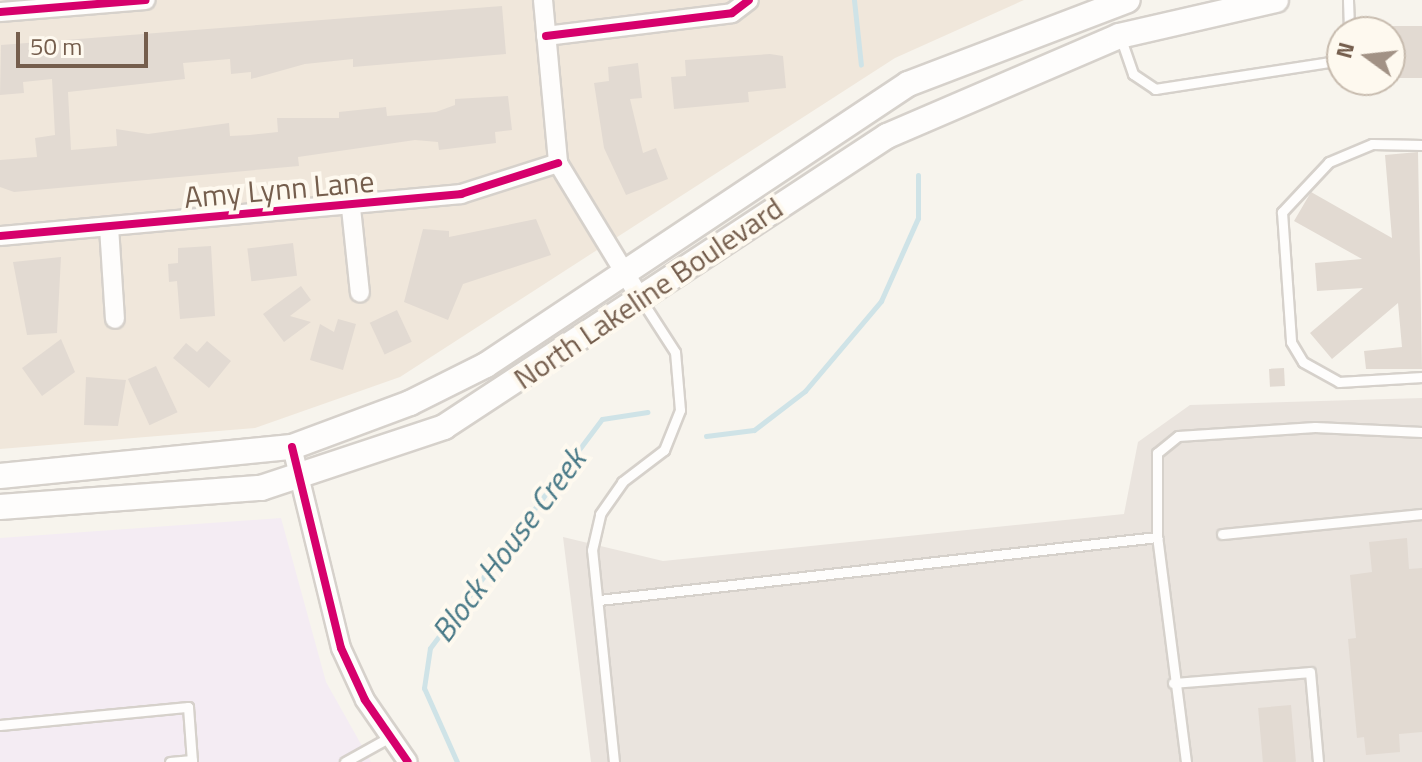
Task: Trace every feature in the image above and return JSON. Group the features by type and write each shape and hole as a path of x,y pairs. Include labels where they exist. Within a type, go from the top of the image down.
{"main road":[{"name":"North Lakeline Boulevard","path":"0,507 148,501 300,480 444,427 642,301 887,136 1119,36 1276,0"},
{"name":"North Lakeline Boulevard","path":"0,476 292,447 410,403 486,365 908,84 1114,2"}],"street":[{"path":"0,12 146,0"},
{"path":"543,0 558,163 642,301"},
{"path":"546,36 732,13 749,0"},
{"path":"1114,2 1119,36"},
{"name":"Amy Lynn Lane","path":"0,236 351,208 461,194 558,163"},
{"path":"351,208 360,293"},
{"path":"109,227 115,319"},
{"path":"292,447 341,648 390,737 408,762"}],"lane":[{"path":"1119,36 1133,74 1155,89 1326,62"},
{"path":"1422,145 1372,144 1329,162 1282,212 1291,342 1303,362 1339,382 1422,377"},
{"path":"614,762 592,550 600,514 622,482 664,450 680,410 675,352 642,301"},
{"path":"1186,762 1173,683 1157,537 1151,472 1157,453 1178,436 1315,427 1422,432"},
{"path":"1222,534 1422,514"},
{"path":"599,600 1157,537"},
{"path":"1173,683 1310,672 1318,762"},
{"path":"0,725 188,707 192,761 170,762"},
{"path":"345,762 390,737"}],"shaded area":[{"path":"0,0 1024,0 895,58 400,377 255,428 0,449"},
{"path":"1422,398 1422,762 591,762 563,537 663,561 1124,514 1138,442 1190,405"},
{"path":"281,518 326,682 371,762 0,762 0,538"}],"building":[{"path":"502,6 506,54 353,67 353,59 305,64 251,79 251,72 231,74 230,59 183,63 185,79 68,92 71,150 117,146 116,129 148,134 229,123 230,136 250,135 278,132 277,118 339,118 339,112 386,107 387,116 436,112 455,105 455,99 508,96 512,130 495,132 496,143 439,150 438,142 415,140 298,157 299,166 14,192 0,187 0,160 37,157 35,138 55,135 52,79 23,82 24,93 0,95 1,45"},
{"path":"1406,26 1422,26 1422,78 1406,78"},
{"path":"770,54 783,56 786,88 748,92 749,102 674,109 671,77 686,76 685,60"},
{"path":"638,63 642,98 630,99 643,153 656,148 668,179 626,195 604,148 594,83 609,81 608,67"},
{"path":"1418,152 1422,369 1366,369 1364,351 1402,347 1398,303 1332,359 1310,333 1363,288 1317,291 1315,263 1362,259 1294,221 1311,192 1392,238 1385,155"},
{"path":"536,219 551,255 463,284 448,320 404,302 423,229 449,231 449,237"},
{"path":"293,243 297,276 251,281 247,249"},
{"path":"211,246 215,316 180,319 177,281 169,282 168,264 178,263 178,248"},
{"path":"61,257 57,333 27,335 13,262"},
{"path":"301,286 311,300 290,316 311,322 284,342 263,314"},
{"path":"397,310 412,342 385,354 370,323"},
{"path":"338,319 356,324 343,370 310,360 320,324 334,332"},
{"path":"61,339 75,372 42,396 22,368"},
{"path":"207,341 231,361 209,388 173,358 186,343 197,352"},
{"path":"156,366 178,412 149,425 128,379"},
{"path":"1284,368 1285,386 1270,387 1269,369"},
{"path":"86,377 126,380 118,426 84,425"},
{"path":"1407,538 1409,569 1422,568 1422,732 1399,734 1400,752 1366,755 1364,737 1357,738 1348,639 1356,638 1350,575 1372,572 1369,542"},
{"path":"1291,705 1296,762 1263,762 1258,708"}],"waterway":[{"name":"Block House Creek","path":"854,0 861,65"},
{"name":"Block House Creek","path":"706,436 754,430 805,391 881,301 918,218 918,175"},
{"name":"Block House Creek","path":"457,762 424,688 430,648 602,419 647,412"}],"cycle path":[{"path":"0,12 146,0"},
{"path":"546,36 732,13 749,0"},
{"path":"0,236 461,194 558,163"},
{"path":"292,447 341,648 365,700 408,762"}]}
